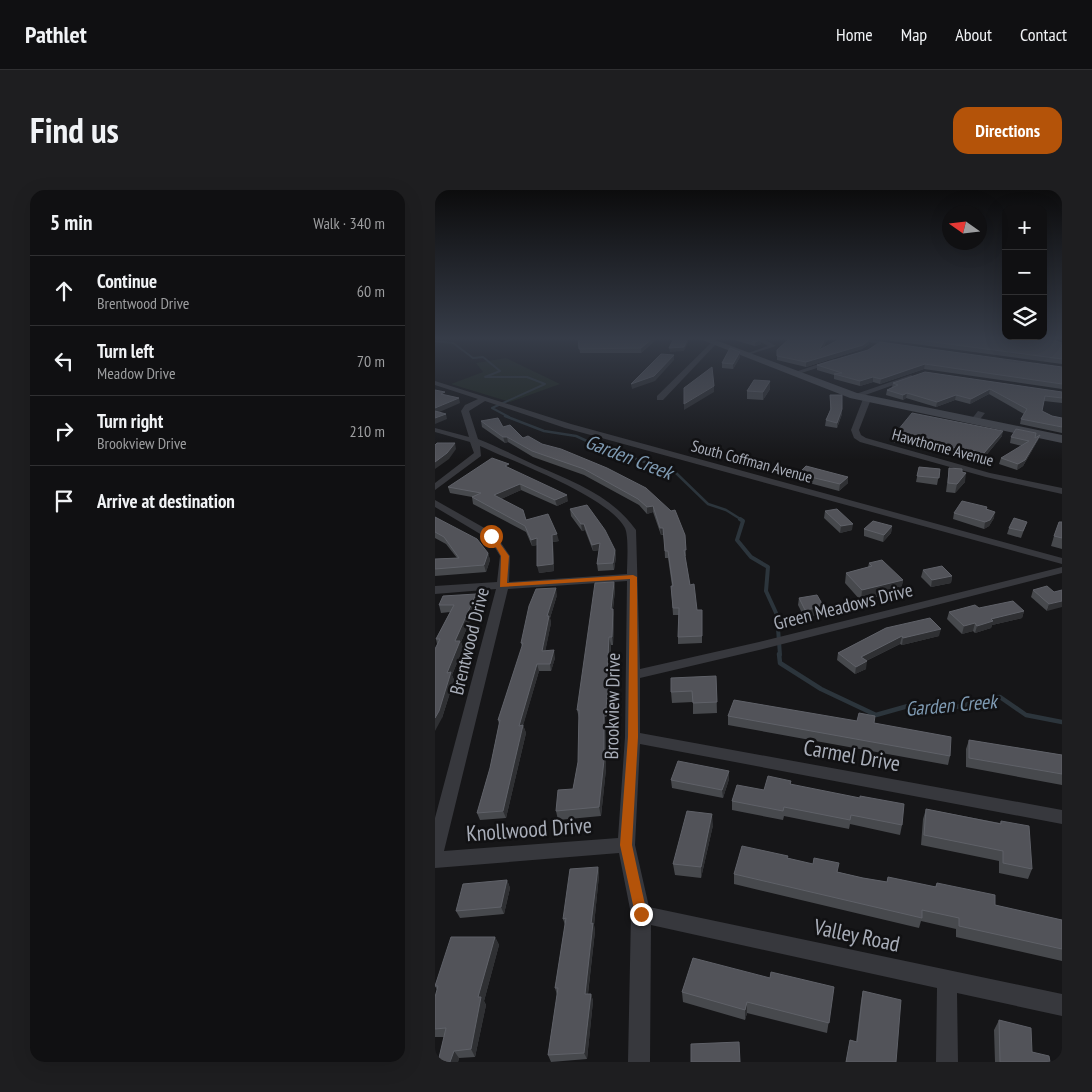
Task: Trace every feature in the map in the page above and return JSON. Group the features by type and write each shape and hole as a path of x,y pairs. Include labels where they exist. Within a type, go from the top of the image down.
{"main road":[{"path":"810,379 854,396 978,417 1062,439"}],"street":[{"path":"660,398 679,379"},
{"path":"854,396 905,379"},
{"name":"South Coffman Avenue","path":"437,385 568,426 1062,561"},
{"path":"435,487 478,454 476,441 465,410 468,406 484,399"},
{"name":"Hawthorne Avenue","path":"867,399 855,430 857,436 863,440 989,475 1062,491"},
{"name":"Brookview Drive","path":"435,430 476,441 579,488 604,502 622,517 631,530 633,577 633,737 626,845 641,914 639,1062"},
{"name":"Brentwood Drive","path":"435,503 491,536 505,556 503,585 435,850"},
{"name":"Green Meadows Drive","path":"633,675 809,634 1062,570"},
{"path":"435,590 633,577"},
{"name":"Carmel Drive","path":"633,737 1062,817"},
{"name":"Knollwood Drive","path":"435,860 626,845"},
{"name":"Valley Road","path":"641,914 1062,1005"},
{"path":"947,980 947,1062"}],"shaded area":[{"path":"465,379 549,379 560,384 510,402 451,384"}],"building":[{"path":"636,379 646,379 631,384"},
{"path":"696,379 713,379 714,386 684,404 684,388"},
{"path":"851,379 867,379 860,381"},
{"path":"906,379 971,379 1062,392 1062,398 1045,396 1042,411 1062,418 1062,427 1021,419 1027,409 990,389 971,399 956,395 937,402 907,393 903,395 887,390 898,385 893,383"},
{"path":"1026,379 1062,379 1062,384"},
{"path":"754,380 770,381 763,392 747,391"},
{"path":"435,390 445,392 441,394 459,398 435,408"},
{"path":"830,395 842,395 842,409 837,423 826,420 831,409"},
{"path":"435,411 446,414 435,418"},
{"path":"912,413 1003,431 984,453 893,436"},
{"path":"498,418 503,427 510,425 523,438 528,436 542,444 561,449 607,468 646,488 671,511 675,510 685,535 686,550 684,550 690,585 694,584 697,610 702,610 702,636 678,637 679,608 673,608 671,586 673,586 668,551 665,551 663,528 660,528 653,506 647,507 638,499 584,469 532,451 507,437 503,437 481,421"},
{"path":"1016,429 1036,433 1035,438 1040,435 1025,460 1018,464 1001,458 1029,441 1011,437"},
{"path":"437,443 455,443 447,453 435,462 435,445"},
{"path":"492,458 509,464 505,466 567,495 555,500 520,484 494,495 523,510 526,520 548,514 557,534 552,535 553,564 537,566 537,538 531,540 525,526 472,497 481,493 448,487"},
{"path":"806,466 848,477 840,484 798,474"},
{"path":"919,467 940,469 939,478 917,476"},
{"path":"949,468 962,469 962,472 966,473 957,484 948,483"},
{"path":"962,501 987,507 986,509 995,512 990,520 985,522 954,513"},
{"path":"587,505 605,530 615,550 613,563 597,564 600,543 592,545 584,524 581,524 570,509"},
{"path":"837,509 853,524 841,526 825,511"},
{"path":"435,517 477,539 488,553 484,565 435,569 435,559 459,558 444,537 435,532"},
{"path":"1014,518 1027,522 1023,531 1009,528"},
{"path":"873,521 892,526 884,535 864,529"},
{"path":"1059,522 1062,522 1062,538 1054,536"},
{"path":"882,560 903,580 862,590 846,573 872,566 869,563"},
{"path":"942,566 952,576 932,580 923,570"},
{"path":"614,582 611,609 613,609 612,637 609,637 607,677 609,677 606,708 604,708 604,760 599,807 556,811 558,790 573,789 578,762 579,710 577,710 595,583"},
{"path":"1047,586 1054,592 1062,590 1062,601 1049,604 1033,590"},
{"path":"556,588 547,616 549,616 542,651 554,650 550,664 537,664 519,726 523,725 503,811 477,813 490,768 500,720 498,720 523,643 521,643 529,606 536,589"},
{"path":"476,594 455,641 460,641 447,673 451,672 435,718 435,649 440,639 436,639 454,605 439,605 443,596"},
{"path":"817,595 824,607 805,610 799,598"},
{"path":"1013,601 1024,611 991,619 993,621 977,626 975,623 964,626 949,612 975,605 979,608"},
{"path":"930,618 941,629 903,638 902,636 861,657 867,661 856,667 838,653 886,628"},
{"path":"716,676 717,702 693,703 692,691 671,692 671,678"},
{"path":"734,700 857,721 859,713 875,716 874,723 951,737 950,756 728,716"},
{"path":"969,740 1062,755 1062,774 969,758"},
{"path":"678,761 729,771 722,790 671,780"},
{"path":"768,776 791,781 790,784 860,798 860,796 904,804 902,825 851,815 850,820 784,807 783,811 732,801 737,785 764,790"},
{"path":"926,809 1001,824 1001,821 1029,826 1032,869 1003,863 1003,851 924,835"},
{"path":"687,811 712,814 701,867 673,864"},
{"path":"742,846 788,856 787,858 813,864 814,858 839,863 837,872 863,878 887,882 888,877 936,887 937,883 995,895 995,905 1062,920 1062,949 959,926 959,918 922,910 922,918 734,874"},
{"path":"598,867 585,994 591,994 584,1053 548,1055 558,988 555,988 566,918 563,919 570,869"},
{"path":"507,880 501,907 456,911 463,884"},
{"path":"451,937 495,937 478,997 481,997 471,1049 454,1051 450,1062 438,1062 446,1028 435,1029 435,997 438,986 435,986"},
{"path":"693,958 770,978 771,972 834,987 829,1023 747,1002 745,1010 682,992"},
{"path":"863,991 901,1000 896,1062 846,1062 850,1040 857,1042"},
{"path":"999,1020 1031,1028 1032,1052 1049,1056 1050,1062 1000,1062"},
{"path":"739,1042 740,1062 691,1062 691,1044"}],"waterway":[{"name":"Garden Creek","path":"509,417 492,408 545,384 531,379"},
{"name":"Garden Creek","path":"505,416 544,431 576,436 600,447 675,472 708,504 726,510 742,520"},
{"name":"Garden Creek","path":"740,519 743,521 737,540 751,557 768,567 766,591 777,615 780,655"},
{"name":"Garden Creek","path":"779,654 780,663 821,689 876,715 908,706 956,707 1000,697 1026,715 1062,722"}],"route":[{"path":"491,536 505,556 503,585 633,577 633,737 626,845 641,914"}]}
